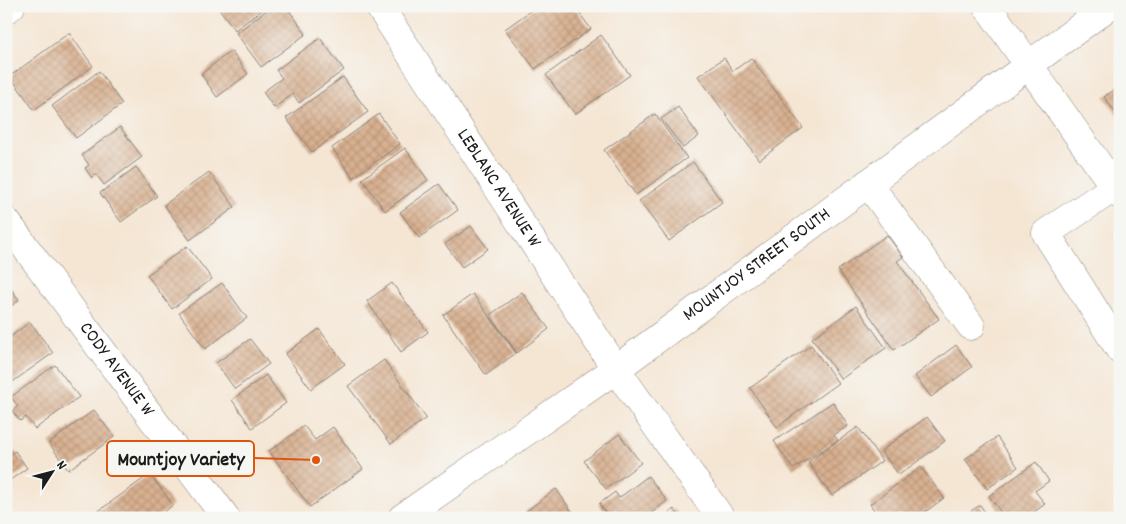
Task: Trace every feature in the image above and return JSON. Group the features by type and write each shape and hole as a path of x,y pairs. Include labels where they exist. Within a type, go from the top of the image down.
{"street":[{"path":"6,10 11,6"},
{"name":"LEBLANC AVENUE W","path":"379,6 616,369 721,518"},
{"path":"987,6 1117,191 1046,233 1120,350"},
{"name":"MOUNTJOY STREET SOUTH","path":"402,518 616,369 1109,6"},
{"path":"868,183 971,326"},
{"name":"CODY AVENUE W","path":"6,221 226,518"}],"building":[{"path":"217,6 268,6 235,30"},
{"path":"272,6 286,6 306,34 261,67 236,33"},
{"path":"537,6 574,6 591,29 535,69 505,29"},
{"path":"69,33 93,66 34,110 10,76"},
{"path":"601,35 630,75 575,114 546,75"},
{"path":"320,38 344,70 299,103 293,94 274,108 263,92 282,78 276,70"},
{"path":"231,51 248,74 217,97 201,74"},
{"path":"724,58 733,71 751,58 803,128 759,160 698,76"},
{"path":"99,71 122,104 76,138 52,106"},
{"path":"343,77 368,112 312,152 286,118"},
{"path":"1120,86 1120,119 1104,97"},
{"path":"678,107 699,136 683,148 661,119"},
{"path":"379,114 400,144 353,178 332,148"},
{"path":"655,114 687,158 636,195 604,150"},
{"path":"120,127 142,157 104,185 96,174 92,178 85,168 89,165 82,155"},
{"path":"405,148 428,180 385,211 362,179"},
{"path":"693,162 722,202 669,241 639,201"},
{"path":"136,167 157,196 121,222 100,193"},
{"path":"209,172 235,207 190,240 164,205"},
{"path":"439,184 458,210 419,238 400,212"},
{"path":"471,226 488,249 462,267 445,244"},
{"path":"887,235 903,257 897,261 939,319 894,350 838,270"},
{"path":"187,246 212,279 172,309 147,275"},
{"path":"6,282 19,300 6,310"},
{"path":"222,283 247,318 205,349 179,313"},
{"path":"392,283 428,332 401,352 367,301"},
{"path":"522,292 549,329 517,353 490,315"},
{"path":"473,294 516,353 486,375 443,315"},
{"path":"856,306 886,348 841,379 812,338"},
{"path":"30,322 53,353 11,383 6,376 6,340"},
{"path":"319,329 345,364 311,389 285,354"},
{"path":"250,339 269,364 235,389 216,363"},
{"path":"811,345 838,383 777,427 750,388"},
{"path":"956,345 972,367 931,397 915,376"},
{"path":"384,360 426,418 391,444 348,386"},
{"path":"55,365 79,397 35,429 26,417 20,421 12,411 18,406 11,397"},
{"path":"266,375 286,403 252,428 232,400"},
{"path":"833,402 848,426 834,435 838,440 793,469 774,441"},
{"path":"94,410 114,437 68,470 49,443"},
{"path":"927,417 945,441 899,475 881,451"},
{"path":"304,426 315,440 333,427 363,469 310,507 269,451"},
{"path":"858,427 882,461 832,496 808,462"},
{"path":"619,434 641,463 606,489 584,461"},
{"path":"997,437 1018,467 987,489 965,459"},
{"path":"15,451 27,468 6,483 6,457"},
{"path":"1036,462 1049,481 1035,491 1045,504 1026,518 1005,518 989,496"},
{"path":"921,467 944,498 917,518 879,518 870,504"},
{"path":"150,474 173,505 156,518 95,518 93,515"},
{"path":"648,476 667,501 645,518 609,518 599,504 615,492 619,498"},
{"path":"556,489 573,513 567,518 529,518 525,512"},
{"path":"980,505 989,518 961,518"},
{"path":"674,509 681,518 663,518"}],"place":[{"name":"Mountjoy Variety","path":"316,460"}]}
